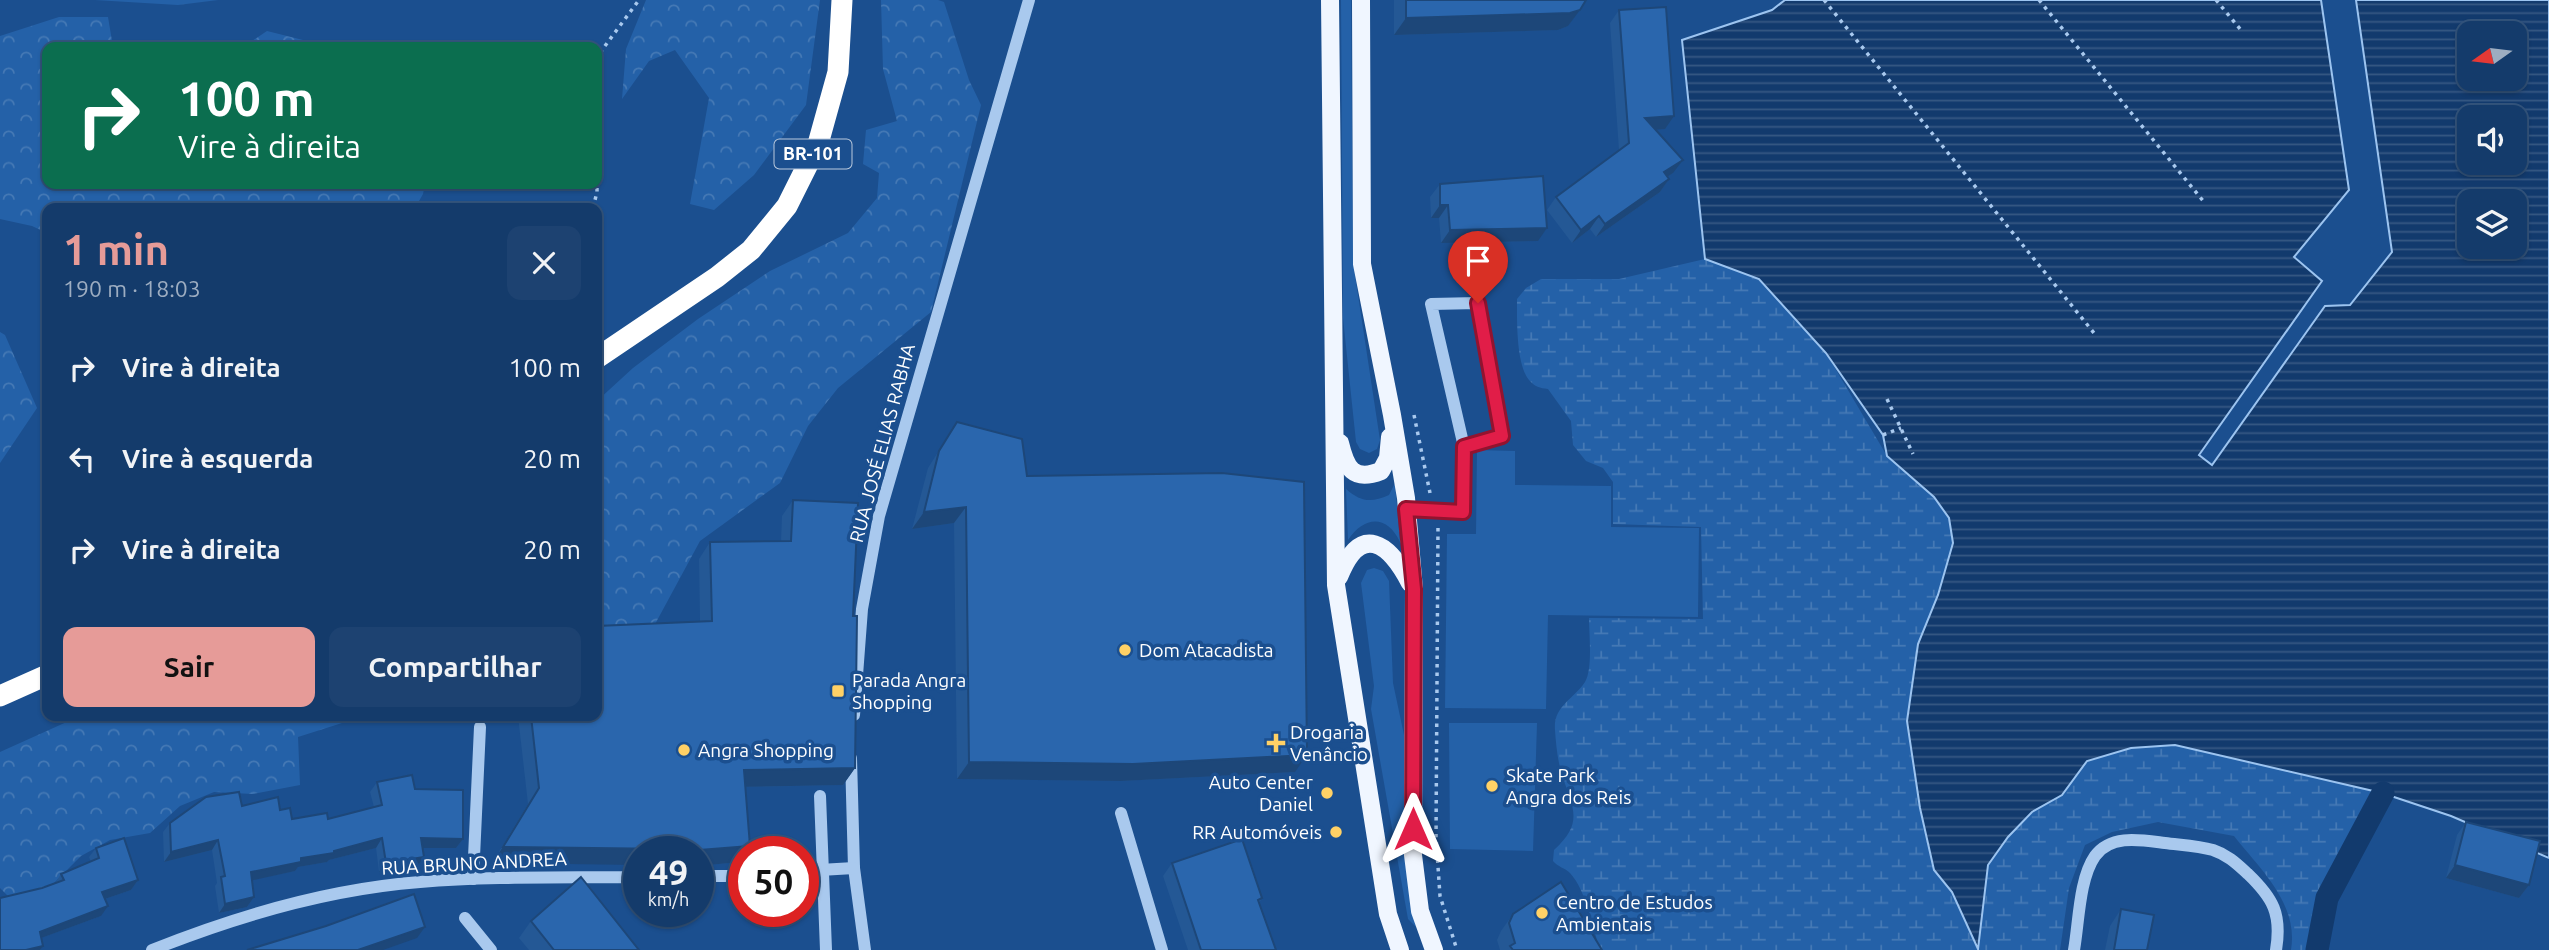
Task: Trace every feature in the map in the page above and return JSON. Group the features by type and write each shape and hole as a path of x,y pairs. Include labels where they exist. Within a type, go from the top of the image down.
{"highway":[{"name":"BR-101","path":"602,355 717,277 751,250 787,206 818,144 838,72 842,0"},
{"path":"0,696 42,677"}],"main road":[{"path":"1330,0 1336,585 1388,914 1400,950"},
{"path":"1361,0 1362,264 1392,415 1406,509 1414,589 1413,855 1420,911 1434,950"},
{"path":"1334,416 1345,464 1355,474 1369,475 1381,471 1388,458 1392,415"},
{"path":"1336,585 1348,557 1357,548 1370,544 1382,546 1392,554 1414,589"}],"street":[{"name":"RUA JOSÉ ELIAS RABHA","path":"864,950 854,868 853,735 862,609 879,516 1029,0"},
{"path":"1406,509 1463,512 1464,447 1431,304 1478,303 1502,436 1464,447"},
{"path":"473,879 480,727"},
{"path":"820,796 827,950"},
{"path":"1121,813 1162,950"},
{"path":"2074,950 2086,873 2095,856 2105,845 2138,839 2212,850 2231,858 2264,890 2274,904 2277,918 2276,950"},
{"path":"819,870 854,868"},
{"name":"RUA BRUNO ANDREA","path":"152,950 239,918 380,886 473,879 623,877"},
{"path":"465,918 491,950"}],"path":[{"path":"602,50 639,0"},
{"path":"1824,0 2094,333"},
{"path":"2039,0 2204,202"},
{"path":"2216,0 2241,30"},
{"path":"1887,398 1913,454"},
{"path":"1883,435 1900,428"},
{"path":"1439,534 1436,837 1440,896 1457,950"}],"green space":[{"path":"95,0 218,0 178,5"},
{"path":"646,0 820,0 806,105 754,175 714,210 690,204 709,98 675,50 649,61 622,99 626,49"},
{"path":"881,0 944,2 969,80 981,105 931,312 838,388 808,426 780,483 700,541 647,639 602,642 602,396 633,368 698,319 770,271 848,233 877,198 879,173 863,164 866,130 897,121 883,69"},
{"path":"1341,0 1351,0 1353,262 1380,440 1377,449 1369,453 1360,449 1356,442 1343,318"},
{"path":"59,17 108,17 112,42 42,42 42,189 424,189 423,194 418,203 42,203 42,231 0,219 0,36"},
{"path":"267,31 311,42 250,42"},
{"path":"1705,259 1759,279 1826,353 1887,456 1934,497 1949,518 1953,543 1938,595 1918,644 1934,870 1952,892 1977,947 1988,865 2008,837 2032,812 2062,795 2087,761 2131,748 2175,745 2383,793 2327,898 2317,950 2291,950 2292,933 2283,902 2266,874 2234,836 2158,822 2112,832 2085,845 2069,888 2060,950 1600,950 1576,880 1553,861 1554,850 1569,832 1574,816 1561,773 1555,722 1561,709 1585,682 1587,676 1590,660 1589,618 1703,619 1701,527 1613,524 1613,482 1603,468 1586,461 1573,445 1571,421 1548,389 1533,384 1525,373 1518,341 1517,299 1526,288 1541,279 1619,279"},
{"path":"0,332 5,335 37,408 0,463"},
{"path":"1477,450 1515,451 1515,485 1611,486 1611,527 1699,528 1698,617 1548,615 1546,709 1445,708 1447,534 1476,534"},
{"path":"1395,483 1400,542 1389,526 1375,522 1361,526 1348,540 1346,489 1361,499 1371,500 1389,495"},
{"path":"1374,568 1383,571 1389,581 1393,683 1404,735 1406,853 1416,927 1408,919 1371,709 1374,686 1361,583 1367,570"},
{"path":"69,721 348,721 298,737 300,785 253,794 214,792 180,806 150,833 110,840 81,856 50,887 12,900 0,888 0,752"},
{"name":"Skate Park Angra dos Reis","path":"1449,723 1537,723 1533,851 1450,849"}],"shaded area":[{"path":"1785,0 2321,0 2349,190 2294,257 2322,281 2199,455 2212,465 2325,306 2350,305 2392,252 2356,0 2549,0 2549,858 2451,816 2382,793 2175,745 2131,748 2087,761 2062,795 2032,812 2008,837 1988,865 1978,949 1952,892 1934,870 1920,808 1907,721 1918,644 1938,595 1953,543 1949,518 1934,497 1887,456 1883,435 1826,353 1759,279 1705,259 1682,40 1772,10"}],"building":[{"path":"1406,0 1586,0 1580,10 1570,13 1406,18"},
{"path":"1666,7 1674,116 1645,118 1683,160 1664,172 1669,179 1605,224 1599,216 1581,230 1556,197 1629,143 1619,10"},
{"path":"1543,176 1547,228 1450,230 1448,205 1440,205 1440,184"},
{"name":"Dom Atacadista","path":"957,422 1022,439 1027,476 1222,473 1304,482 1307,755 1133,764 969,762 966,507 924,512 939,451"},
{"name":"Angra Shopping","path":"793,500 858,503 853,616 857,616 855,768 744,770 749,836 728,836 728,848 714,849 714,836 623,836 623,848 503,847 539,788 532,721 602,721 602,626 712,621 710,542 791,541"},
{"path":"412,775 415,789 463,790 463,839 421,838 424,857 386,863 382,838 334,853 301,858 301,862 251,872 254,897 225,904 221,877 225,876 218,840 171,852 170,823 206,797 239,792 242,806 278,797 280,810 290,808 292,819 327,813 328,819 382,805 377,782"},
{"path":"2466,822 2540,841 2529,885 2455,865"},
{"path":"124,838 138,880 102,892 108,906 40,932 43,946 26,950 0,950 0,898 64,880 61,874 99,858 96,848"},
{"path":"1242,839 1262,898 1258,900 1276,950 1201,950 1172,863"},
{"path":"581,877 639,950 554,950 531,921"},
{"path":"1561,882 1602,950 1513,950 1510,946 1515,943 1509,923 1513,914"},
{"path":"414,894 425,927 358,950 247,950 326,926"},
{"path":"2121,909 2154,915 2147,950 2114,950"}],"waterway":[{"path":"2317,950 2327,898 2383,793"}],"place":[{"name":"Dom Atacadista","path":"1125,650"},
{"name":"Parada Angra Shopping","path":"838,691"},
{"name":"Drogaria Venâncio","path":"1276,743"},
{"name":"Angra Shopping","path":"684,750"},
{"name":"Skate Park Angra dos Reis","path":"1492,786"},
{"name":"Auto Center Daniel","path":"1327,793"},
{"name":"RR Automóveis","path":"1336,832"},
{"name":"Centro de Estudos Ambientais","path":"1542,913"}],"route":[{"path":"1413,829 1414,589 1406,509 1463,512 1464,447 1502,436 1478,303"}]}
